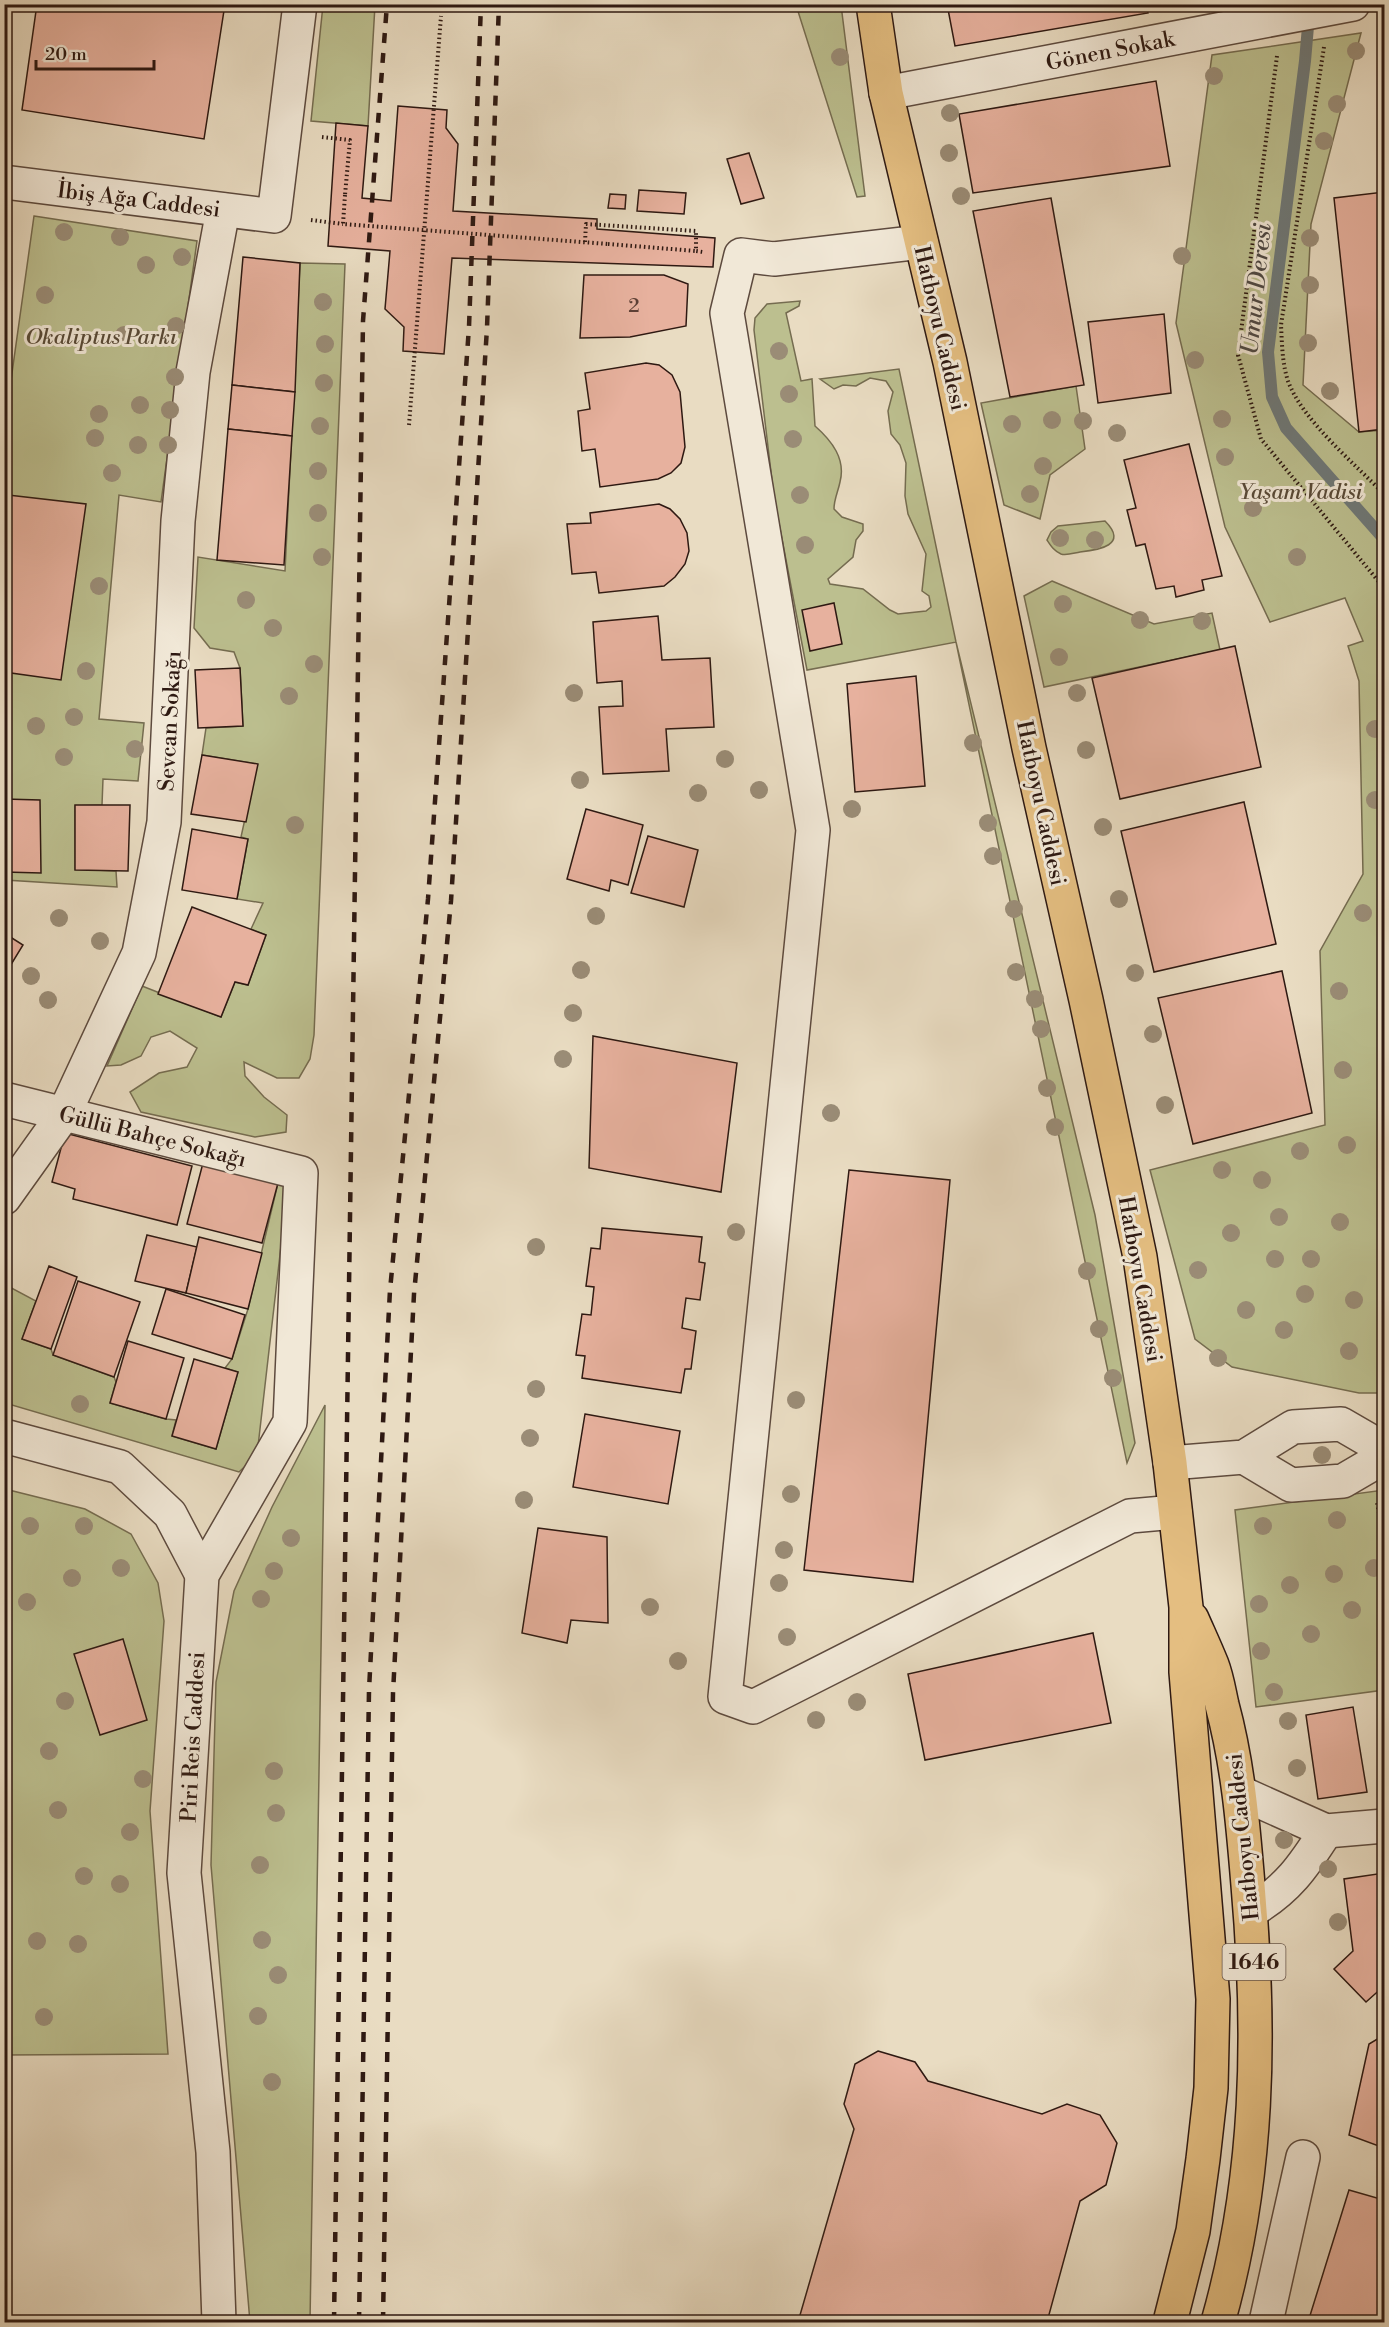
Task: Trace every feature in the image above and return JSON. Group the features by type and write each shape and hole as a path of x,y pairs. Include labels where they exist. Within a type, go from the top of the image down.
{"main road":[{"name":"Hatboyu Caddesi","path":"873,4 886,93 950,362 1029,748 1086,1000 1140,1257 1170,1464 1186,1607 1186,1672 1213,1999 1211,2077 1203,2159 1193,2231 1170,2322"},
{"name":"Hatboyu Caddesi","path":"1186,1607 1213,1667 1229,1730 1240,1793 1256,1987 1253,2126 1244,2211 1229,2284 1218,2322"}],"street":[{"name":"İbiş Ağa Caddesi","path":"4,182 274,216 300,4"},
{"name":"Gönen Sokak","path":"886,93 1344,6"},
{"name":"Sevcan Sokağı","path":"4,1198 64,1114 139,953 164,822 178,521 193,372 223,210"},
{"path":"921,242 774,259 741,255 727,313 813,830 725,1697 753,1707 1130,1516 1175,1512"},
{"name":"Güllü Bahçe Sokağı","path":"4,1099 301,1173"},
{"name":"Piri Reis Caddesi","path":"219,2322 213,2152 184,1873 202,1575 290,1422 301,1173"},
{"path":"1170,1464 1244,1458 1293,1427 1341,1424 1384,1449"},
{"path":"4,1436 120,1467 170,1514 202,1575"},
{"path":"1244,1458 1291,1485 1343,1481 1384,1457"},
{"path":"1240,1793 1326,1831 1384,1826"},
{"path":"1251,1911 1273,1898 1300,1871 1326,1831"},
{"path":"1266,2322 1303,2157"}],"path":[{"path":"1344,6 1325,37 1281,325 1282,354 1288,380 1301,406 1384,494"},
{"path":"409,425 441,16"},
{"path":"1285,16 1278,44 1238,355 1261,440 1384,588"},
{"path":"343,224 350,140"},
{"path":"329,222 741,255"},
{"path":"585,242 586,224 696,231 696,251"}],"green space":[{"path":"323,5 375,5 368,126 311,121"},
{"path":"796,5 841,5 865,196 857,197"},
{"name":"Yaşam Vadisi","path":"1361,33 1311,224 1303,385 1359,432 1384,430 1384,1393 1359,1393 1232,1367 1195,1339 1150,1170 1325,1125 1320,951 1363,874 1359,681 1348,646 1363,641 1345,598 1270,622 1225,527 1176,323 1212,55"},
{"name":"Okaliptus Parkı","path":"34,216 197,241 161,502 119,495 99,719 144,723 138,781 103,779 102,805 75,806 75,869 116,871 117,887 5,880 4,430"},
{"path":"300,263 345,264 314,1035 310,1059 299,1078 277,1078 244,1062 245,1076 264,1097 287,1115 286,1132 255,1137 141,1112 130,1092 159,1073 187,1067 197,1048 170,1031 151,1037 141,1056 121,1065 107,1066 142,986 221,1017 235,982 248,985 266,935 251,929 263,903 237,899 248,839 241,837 257,764 202,755 206,728 243,726 240,668 234,652 210,648 194,628 198,557 285,571"},
{"path":"800,301 799,306 786,313 801,381 812,379 815,426 832,444 841,466 834,509 842,517 863,524 863,531 856,540 853,557 828,579 830,584 863,589 898,614 926,611 931,607 929,596 922,591 926,554 908,514 905,496 906,463 900,445 891,434 888,411 893,392 886,381 870,378 856,386 843,385 834,389 820,379 899,369 956,642 807,670 774,497 754,330 755,318 767,304"},
{"path":"1076,386 1085,449 1050,475 1040,519 1004,505 981,403"},
{"path":"1105,521 1112,529 1114,536 1113,541 1103,548 1063,555 1055,550 1047,540 1058,526"},
{"path":"1052,581 1154,624 1212,613 1220,650 1044,687 1024,596"},
{"path":"956,642 1095,1215 1135,1443 1127,1463"},
{"path":"278,1183 288,1185 257,1455 239,1472 5,1403 4,1284 36,1301 22,1339 51,1349 53,1355 114,1377 116,1382 110,1403 176,1420 172,1436 216,1449 238,1372 225,1368 232,1359 248,1309"},
{"path":"325,1405 310,2322 250,2322 211,1865 216,1682 234,1591 272,1507"},
{"path":"5,1489 85,1509 131,1534 158,1583 164,1621 150,1811 168,2054 5,2055"},
{"path":"1384,1490 1384,1690 1256,1707 1235,1510"}],"building":[{"path":"37,4 225,4 204,139 22,110"},
{"path":"947,4 1146,4 1148,13 955,46"},
{"path":"1156,81 1170,166 973,193 959,114"},
{"path":"398,106 447,110 446,128 458,144 453,211 597,219 597,229 715,238 713,267 452,258 444,354 403,351 404,327 385,309 390,251 328,246 336,123 368,126 362,198 391,201"},
{"path":"749,153 764,198 741,204 727,159"},
{"path":"639,190 686,193 684,214 637,211"},
{"path":"1384,192 1384,429 1359,432 1334,198"},
{"path":"610,194 626,195 625,209 608,208"},
{"path":"1051,198 1084,385 1010,397 973,211"},
{"path":"243,257 300,263 295,392 232,385"},
{"path":"584,275 664,275 688,284 686,326 630,337 580,338"},
{"path":"1164,314 1171,393 1098,403 1088,322"},
{"path":"646,363 659,365 672,375 680,392 685,447 681,463 671,473 658,479 600,487 595,449 582,451 578,411 590,409 585,373"},
{"path":"232,385 295,392 292,436 228,429"},
{"path":"228,429 292,436 284,565 217,560"},
{"path":"1189,444 1222,576 1202,580 1204,590 1176,597 1174,586 1156,589 1145,544 1136,546 1127,510 1136,508 1124,460"},
{"path":"8,495 86,504 61,680 4,672 4,526"},
{"path":"659,504 670,509 680,519 687,533 689,551 685,564 664,586 599,593 596,572 572,574 567,524 591,523 590,513"},
{"path":"834,603 842,644 810,651 802,610"},
{"path":"658,616 662,660 710,658 714,727 666,729 669,771 603,774 599,707 623,706 622,681 597,683 593,622"},
{"path":"1235,646 1261,767 1120,799 1092,678"},
{"path":"240,668 243,726 198,728 195,670"},
{"path":"916,676 925,786 855,792 847,684"},
{"path":"202,755 258,764 246,822 191,814"},
{"path":"4,799 40,800 41,873 4,872"},
{"path":"1244,802 1276,944 1154,972 1121,831"},
{"path":"75,805 130,805 128,871 75,870"},
{"path":"586,809 643,825 628,885 611,880 609,891 567,879"},
{"path":"192,829 248,839 237,899 182,890"},
{"path":"648,836 698,850 684,907 631,893"},
{"path":"192,907 266,935 248,985 235,982 221,1017 158,994"},
{"path":"4,933 23,945 4,976"},
{"path":"1282,971 1312,1113 1193,1144 1158,998"},
{"path":"593,1036 737,1063 721,1192 589,1168"},
{"path":"65,1133 192,1166 177,1225 73,1199 75,1189 52,1182"},
{"path":"203,1163 278,1183 262,1243 187,1224"},
{"path":"849,1170 950,1180 913,1582 804,1570"},
{"path":"602,1228 702,1237 699,1262 705,1263 700,1300 686,1298 682,1328 696,1331 691,1369 685,1369 681,1393 582,1378 585,1356 576,1355 582,1314 591,1315 594,1287 586,1286 591,1248 600,1249"},
{"path":"147,1235 197,1247 186,1293 135,1281"},
{"path":"199,1237 262,1253 248,1309 186,1293"},
{"path":"49,1266 77,1277 51,1349 22,1339"},
{"path":"78,1281 140,1302 114,1377 53,1355"},
{"path":"166,1289 245,1315 232,1359 152,1334"},
{"path":"128,1341 184,1358 166,1419 110,1403"},
{"path":"194,1359 238,1372 216,1449 172,1436"},
{"path":"585,1414 680,1431 668,1504 573,1487"},
{"path":"538,1528 607,1537 608,1623 571,1620 567,1643 522,1633"},
{"path":"1093,1633 1111,1723 925,1760 908,1674"},
{"path":"123,1639 147,1720 100,1735 74,1654"},
{"path":"1353,1707 1367,1792 1318,1799 1306,1715"},
{"path":"1384,1873 1384,1986 1366,2002 1334,1969 1353,1951 1344,1879"},
{"path":"1384,2035 1384,2148 1349,2135 1369,2044"},
{"path":"878,2051 915,2062 928,2081 1042,2114 1067,2104 1100,2115 1117,2143 1106,2185 1080,2201 1047,2322 798,2322 854,2129 844,2104 855,2064"},
{"path":"1349,2190 1384,2200 1384,2322 1308,2322"}],"waterway":[{"name":"Umur Deresi","path":"1309,15 1268,352 1272,397 1286,428 1384,539"}],"railway":[{"path":"334,2322 363,321 387,4"},
{"path":"359,2322 369,1690 390,1290 428,899 469,327 481,4"},
{"path":"383,2322 393,1693 414,1294 451,901 487,328 499,4"}]}
